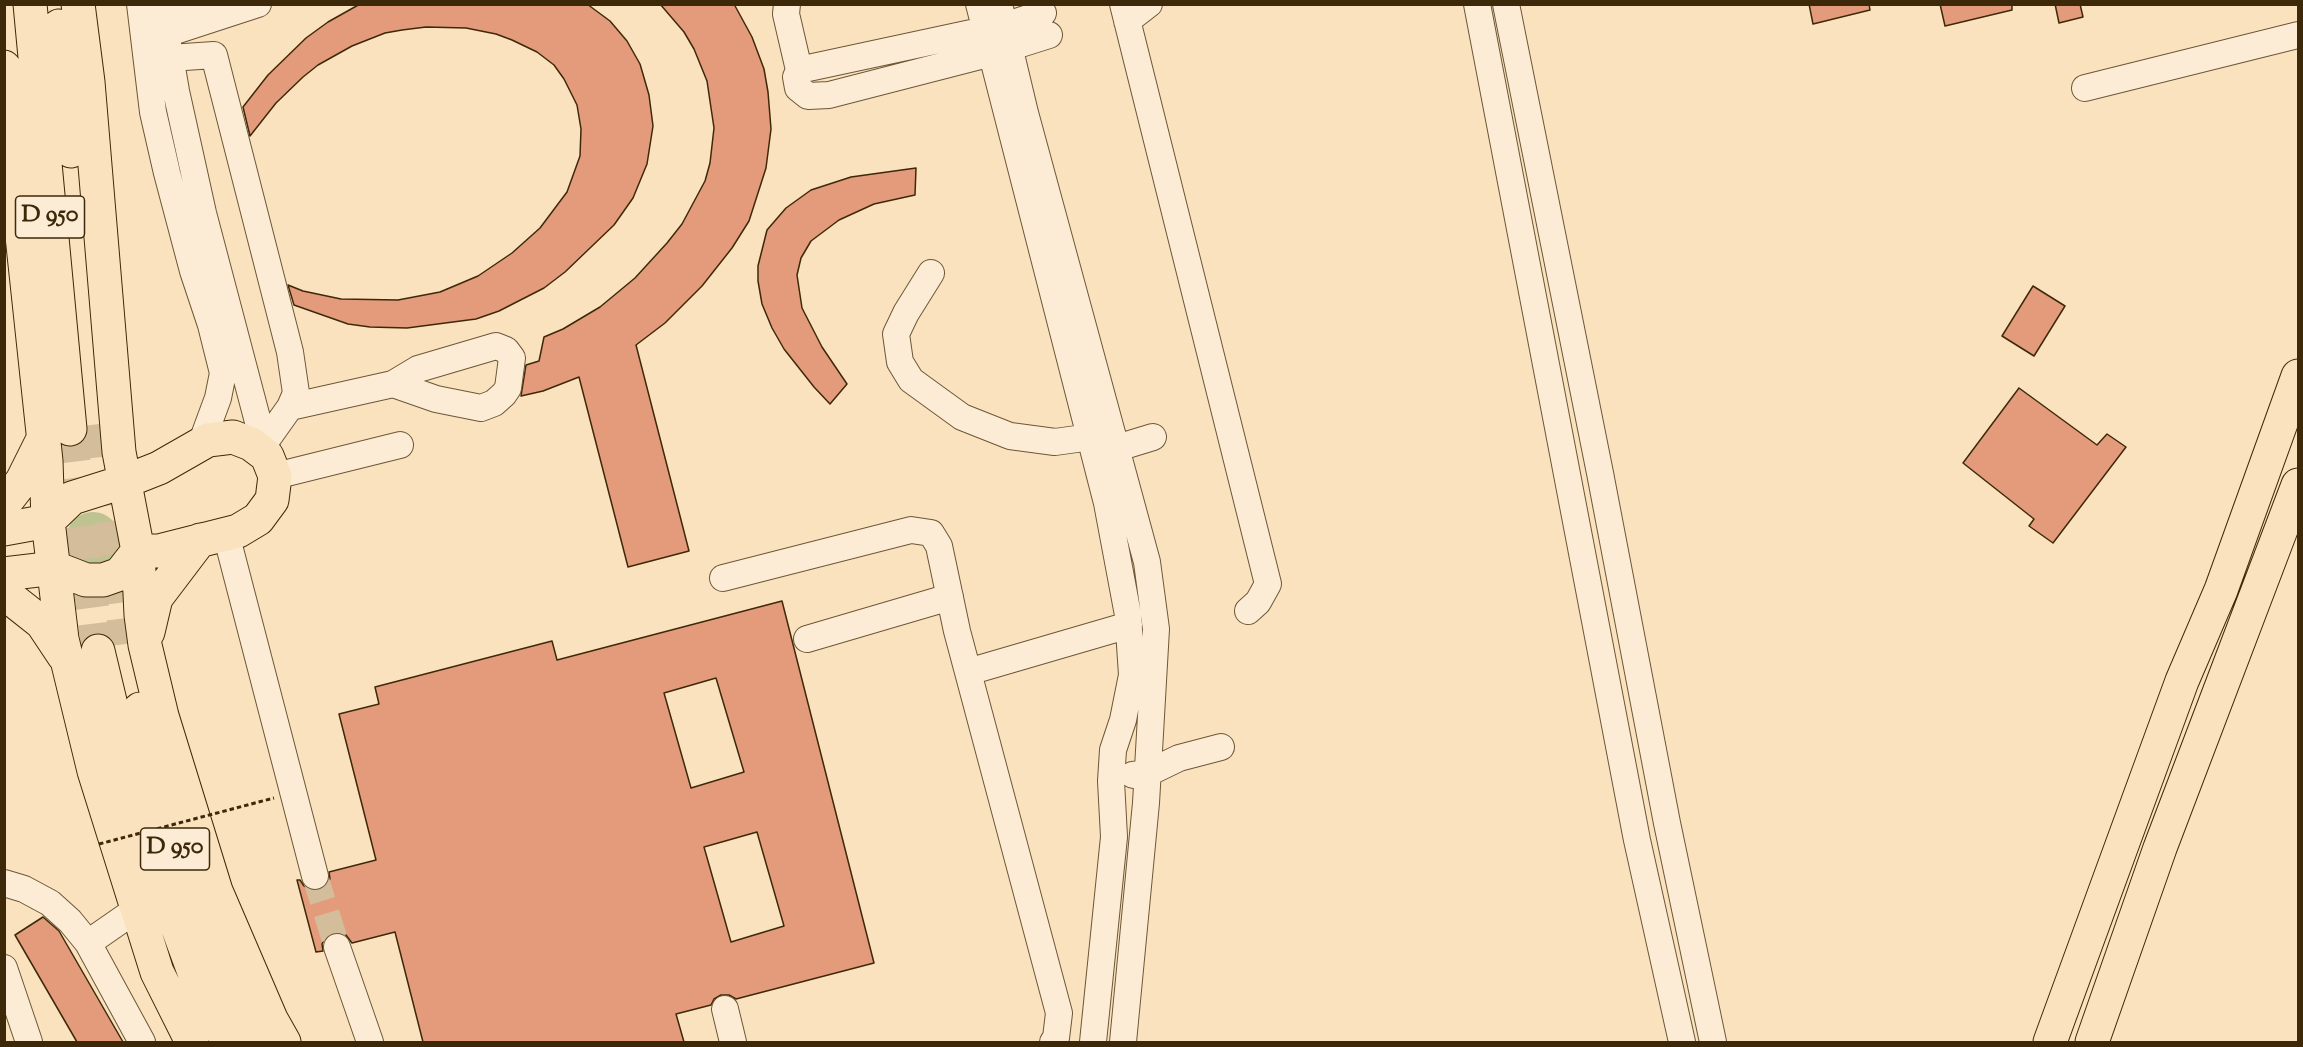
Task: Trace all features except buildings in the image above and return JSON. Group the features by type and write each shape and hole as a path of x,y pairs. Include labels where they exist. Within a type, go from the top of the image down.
{"main road":[{"name":"D 950","path":"30,4 65,438"},
{"name":"D 950","path":"56,4 65,438"},
{"path":"78,4 88,82 122,466 138,551 107,643 94,771 157,972 192,1042"},
{"path":"4,67 65,438 62,479 92,477 110,467 159,468 208,440 233,437 251,444 268,459 272,500 258,519 238,531 159,551 138,551"},
{"path":"2050,1042 2182,681 2222,590 2298,376"},
{"path":"4,504 22,481 65,438"},
{"path":"65,438 48,521 55,568 107,643 162,716 216,891 271,1019 284,1042"},
{"path":"4,530 48,521 72,498 122,466"},
{"path":"2092,1042 2160,848 2298,485"},
{"path":"107,643 156,598 213,537"},
{"path":"4,574 55,568 86,580 103,580 120,574 138,551"},
{"path":"4,592 42,623 107,643"},
{"name":"D 950","path":"107,643 139,822 198,983 228,1042"},
{"name":"D 950","path":"107,643 163,818 212,953 258,1042"}],"street":[{"path":"160,23 197,4"},
{"path":"160,23 258,4"},
{"path":"787,4 786,14 800,70 1046,24"},
{"path":"979,4 998,32 1117,448 1147,562 1156,629 1148,773 1123,1042"},
{"path":"1149,4 1125,13 1268,584 1258,602 1248,611"},
{"path":"1477,4 1637,840 1682,1042"},
{"path":"1506,4 1667,823 1713,1042"},
{"path":"160,23 214,55 290,352 296,393 268,459"},
{"path":"160,23 153,112 166,173 193,271 211,325 222,373 218,398 201,444"},
{"path":"160,23 203,213 268,459"},
{"path":"998,32 1107,503 1129,625 1132,675 1123,720 1113,750 1114,837 1093,1042"},
{"path":"2085,88 2298,35"},
{"path":"931,273 896,334 900,362 911,380 962,417 1010,436 1055,442 1090,437"},
{"path":"290,407 393,384"},
{"path":"1117,448 1154,437"},
{"path":"268,459 400,445"},
{"path":"723,578 911,530 931,533 939,546 968,672 1059,1012 1056,1038 1053,1042"},
{"path":"213,537 315,876"},
{"path":"807,639 950,597"},
{"path":"968,672 1129,625"},
{"path":"1118,737 1133,737 1179,758"},
{"path":"1112,766 1123,774 1148,773 1179,758 1221,747"},
{"path":"4,883 24,889 50,903 70,921 88,943 142,1042"},
{"path":"88,943 137,909"},
{"path":"337,947 370,1042"},
{"path":"4,968 12,1017 29,1042"},
{"path":"725,1010 733,1042"}],"path":[{"path":"99,844 274,798"}],"green space":[{"path":"93,512 103,514 112,520 118,529 120,539 118,549 112,558 103,564 93,566 83,564 74,558 68,549 66,539 68,529 74,520 83,514"}],"tunnel":[{"path":"99,424 126,644"},
{"path":"70,429 98,651"},
{"path":"315,876 337,947"}]}
